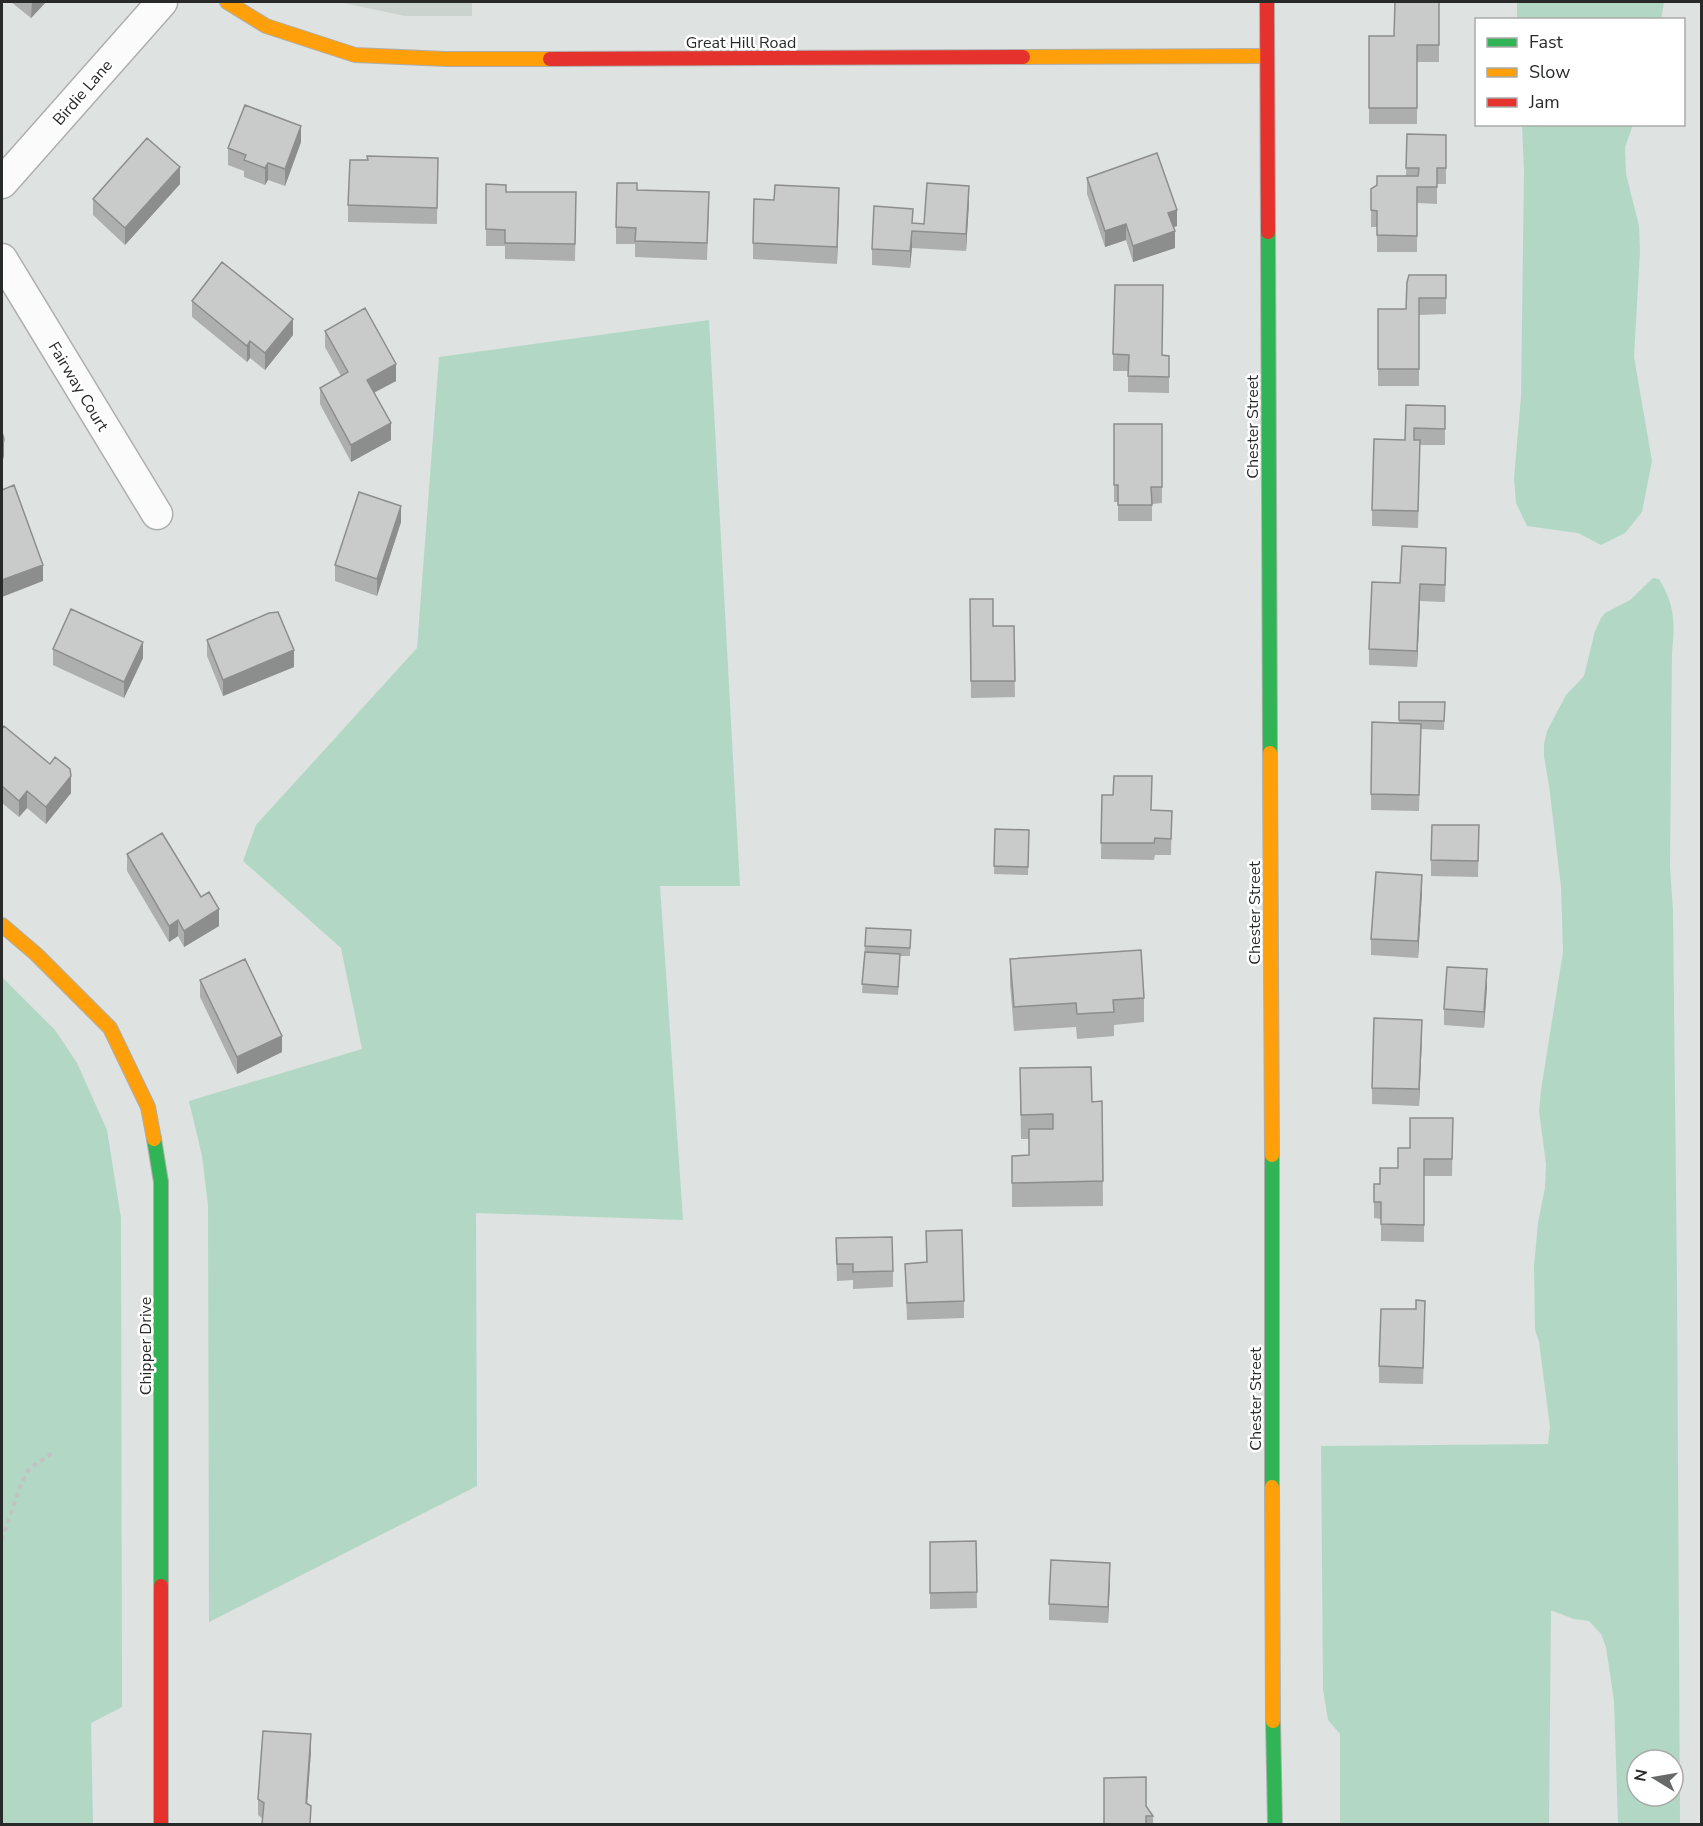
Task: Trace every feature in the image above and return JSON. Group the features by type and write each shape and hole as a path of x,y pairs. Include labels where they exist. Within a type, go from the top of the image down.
{"street":[{"name":"Birdie Lane","path":"2,183 162,2"},
{"name":"Great Hill Road","path":"227,2 266,26 355,55 446,59 1267,56"},
{"name":"Chester Street","path":"1267,2 1272,1700 1275,1824"},
{"name":"Fairway Court","path":"2,259 157,514"},
{"name":"Chipper Drive","path":"2,925 36,954 110,1028 148,1107 161,1182 161,1824"}],"path":[{"path":"2,1540 21,1484 29,1469 52,1453"}],"shaded area":[{"path":"339,2 472,2 472,16 405,16"}],"green space":[{"path":"1517,2 1664,2 1661,18 1517,18"},
{"path":"1522,126 1633,126 1625,147 1626,174 1639,226 1640,251 1634,357 1652,461 1642,512 1625,533 1601,545 1578,533 1527,526 1516,503 1514,478 1521,397 1524,170"},
{"path":"709,320 740,886 660,886 683,1220 476,1213 477,1486 209,1622 208,1205 202,1156 189,1101 362,1049 341,948 243,861 256,825 417,648 439,357"},
{"path":"1653,578 1659,579 1664,588 1673,614 1670,867 1673,911 1680,1748 1625,1748 1625,1808 1680,1808 1680,1824 1618,1824 1614,1701 1606,1647 1601,1634 1589,1621 1574,1619 1551,1611 1549,1824 1340,1824 1340,1734 1328,1720 1323,1689 1321,1446 1548,1444 1550,1427 1539,1342 1535,1330 1534,1266 1538,1223 1545,1188 1546,1164 1539,1111 1563,952 1561,887 1544,744 1547,731 1566,695 1584,676 1595,631 1605,613 1630,600"},
{"path":"2,977 55,1030 77,1063 107,1130 121,1218 122,1707 91,1723 93,1824 2,1824"}],"building":[{"path":"1395,2 1439,2 1439,45 1417,45 1417,108 1369,108 1369,36 1394,36"},
{"path":"245,105 301,126 285,169 268,163 265,168 244,160 246,155 228,148"},
{"path":"1407,134 1446,135 1446,168 1437,168 1437,187 1417,187 1417,236 1377,235 1377,211 1371,210 1371,189 1377,185 1377,176 1418,176 1419,168 1406,168"},
{"path":"147,138 180,167 125,228 93,199"},
{"path":"1157,153 1177,210 1168,213 1175,231 1133,246 1126,224 1105,231 1087,178"},
{"path":"367,156 438,158 437,208 348,205 350,160 368,160"},
{"path":"617,183 637,183 637,190 709,192 707,243 635,241 636,228 616,227"},
{"path":"927,183 969,186 966,234 912,231 910,251 872,249 874,206 913,209 912,223 924,224"},
{"path":"486,184 506,185 506,192 576,192 575,244 505,243 505,230 486,229"},
{"path":"775,185 839,188 837,247 753,243 754,199 774,200"},
{"path":"222,262 293,319 265,353 250,341 247,346 192,301"},
{"path":"1409,275 1446,275 1446,298 1419,298 1419,369 1378,369 1378,309 1406,309"},
{"path":"1115,285 1163,285 1162,355 1169,356 1169,377 1128,376 1129,355 1113,354"},
{"path":"365,308 396,364 367,380 391,423 351,445 320,388 348,372 325,331"},
{"path":"1406,405 1445,406 1445,429 1414,428 1414,440 1420,440 1418,511 1372,510 1374,439 1405,440"},
{"path":"1114,424 1162,424 1162,487 1151,487 1152,505 1118,505 1118,485 1114,485"},
{"path":"14,485 43,565 2,580 2,490"},
{"path":"359,492 401,506 377,579 335,565"},
{"path":"1402,546 1446,548 1445,585 1420,584 1417,651 1369,649 1372,582 1400,583"},
{"path":"970,599 993,599 993,626 1014,626 1015,681 971,681"},
{"path":"71,609 143,642 124,682 53,649"},
{"path":"278,612 294,650 223,680 207,640 269,613"},
{"path":"1399,702 1445,702 1444,721 1399,720"},
{"path":"1372,722 1421,724 1419,795 1371,794"},
{"path":"4,726 50,764 55,757 70,769 71,776 46,807 27,791 19,801 2,786 2,729"},
{"path":"1114,776 1152,776 1151,810 1172,811 1171,839 1155,838 1154,843 1101,843 1102,795 1113,795"},
{"path":"1432,825 1479,825 1478,861 1431,860"},
{"path":"995,829 1029,830 1028,867 994,866"},
{"path":"162,833 201,897 209,892 219,909 184,931 178,920 169,926 127,854"},
{"path":"1376,872 1422,875 1418,941 1371,939"},
{"path":"866,928 911,930 910,948 865,946"},
{"path":"1141,950 1144,998 1113,1000 1114,1012 1077,1014 1076,1003 1014,1007 1010,959"},
{"path":"865,952 900,954 898,987 862,984"},
{"path":"245,959 282,1036 237,1057 200,980"},
{"path":"1447,967 1487,969 1484,1012 1444,1009"},
{"path":"1374,1018 1422,1020 1419,1089 1372,1088"},
{"path":"1091,1067 1092,1102 1102,1101 1103,1181 1012,1183 1012,1156 1029,1155 1029,1129 1053,1129 1053,1114 1021,1115 1020,1068"},
{"path":"1410,1118 1453,1118 1452,1159 1424,1159 1424,1225 1381,1224 1381,1202 1374,1202 1374,1184 1380,1184 1380,1168 1398,1168 1398,1148 1410,1148"},
{"path":"962,1230 964,1301 907,1303 905,1264 927,1262 926,1231"},
{"path":"892,1237 893,1271 853,1272 853,1264 837,1264 836,1238"},
{"path":"1416,1300 1425,1301 1423,1368 1379,1366 1381,1309 1416,1309"},
{"path":"976,1541 977,1592 930,1593 930,1542"},
{"path":"1051,1560 1110,1563 1108,1607 1049,1604"},
{"path":"263,1731 311,1734 306,1803 311,1806 310,1824 262,1824 264,1803 258,1799"},
{"path":"1146,1777 1146,1806 1153,1816 1146,1816 1146,1824 1104,1824 1104,1778"}],"traffic: fast":[{"path":"1268,232 1270,753"},
{"path":"154,1139 161,1182 161,1586"},
{"path":"1272,1155 1272,1487"},
{"path":"1273,1721 1275,1824"}],"traffic: slow":[{"path":"227,2 266,26 355,55 446,59 550,59"},
{"path":"1023,57 1267,56"},
{"path":"1270,753 1272,1155"},
{"path":"2,925 36,954 110,1028 148,1107 154,1139"},
{"path":"1272,1487 1273,1721"}],"traffic: jam":[{"path":"1267,2 1268,232"},
{"path":"550,59 1023,57"},
{"path":"161,1586 161,1824"}]}
